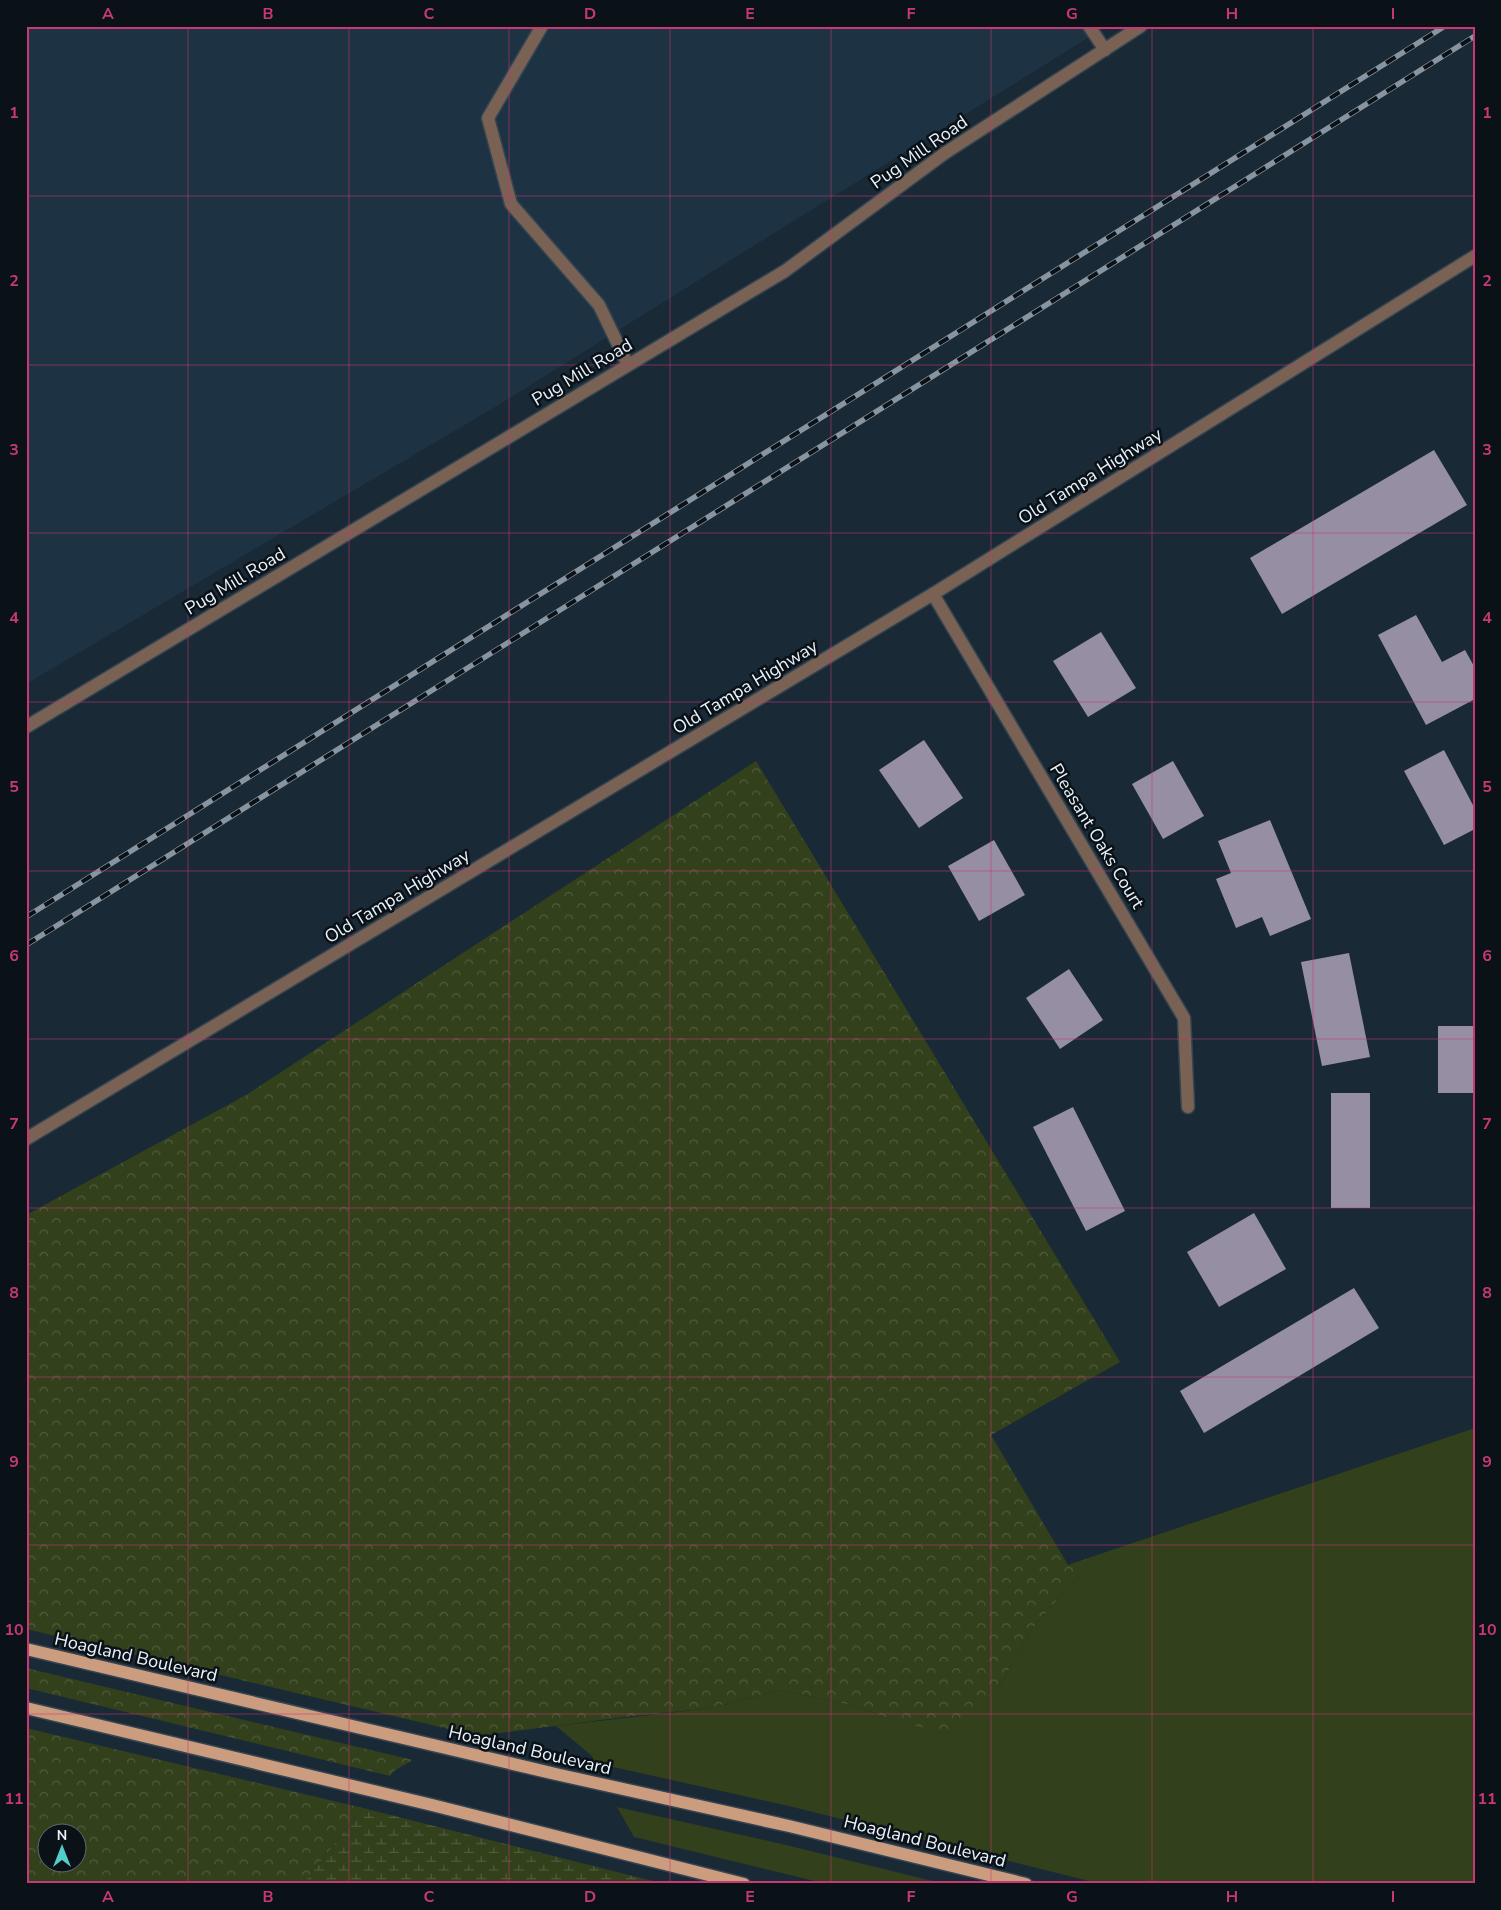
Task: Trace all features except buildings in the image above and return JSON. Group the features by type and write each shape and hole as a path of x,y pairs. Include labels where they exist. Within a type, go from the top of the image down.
{"main road":[{"name":"Hoagland Boulevard","path":"26,1649 551,1773 799,1828 1026,1884"},
{"path":"26,1708 441,1808 744,1884"}],"street":[{"path":"542,26 488,118 511,204 599,305 628,365"},
{"path":"1089,26 1105,50"},
{"name":"Pug Mill Road","path":"26,727 785,271 945,153 1141,26"},
{"name":"Old Tampa Highway","path":"26,1139 934,594 1475,256"},
{"name":"Pleasant Oaks Court","path":"934,594 1184,1018 1188,1107"}],"shaded area":[{"path":"26,26 1107,26 495,407 26,684"}],"green space":[{"path":"756,761 1120,1362 991,1435 1068,1565 1097,1555 1032,1629 998,1689 954,1733 902,1724 859,1707 781,1690 711,1708 478,1736 26,1629 26,1215 246,1095"},
{"path":"1475,1428 1475,1884 1101,1884 793,1807 595,1763 592,1756 556,1726 711,1708 781,1690 859,1707 902,1724 998,1689 1032,1629 1097,1555"},
{"path":"26,1668 413,1760 394,1771 390,1776 26,1688"},
{"path":"26,1728 363,1808 303,1884 26,1884"},
{"path":"617,1807 786,1845 945,1884 827,1884 634,1837"},
{"path":"363,1808 653,1881 654,1884 303,1884"}],"railway":[{"path":"26,917 1445,26"},
{"path":"26,945 1475,36"}]}
